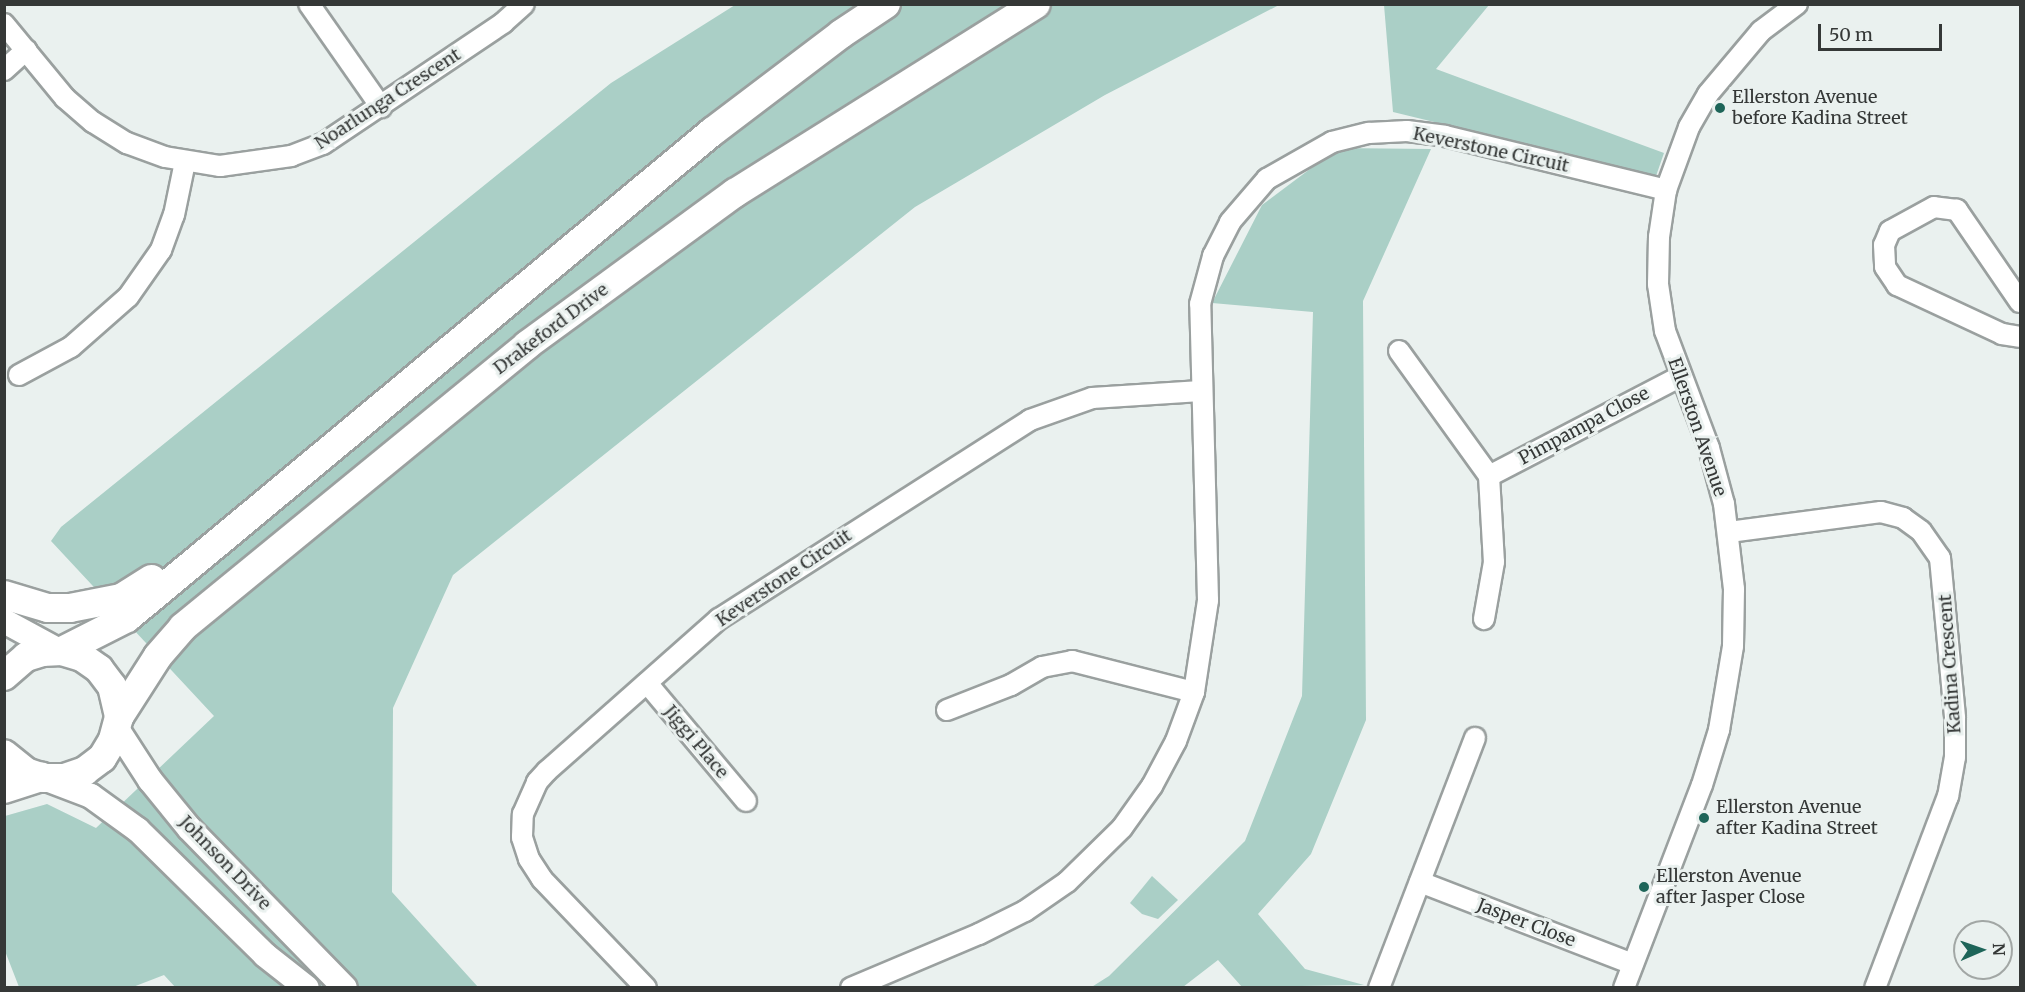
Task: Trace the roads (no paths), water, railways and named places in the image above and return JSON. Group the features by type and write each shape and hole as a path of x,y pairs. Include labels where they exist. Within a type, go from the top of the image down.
{"highway":[{"path":"841,34 866,4"},
{"path":"4,676 26,657 61,651 128,618 704,139 841,34 886,4"},
{"name":"Drakeford Drive","path":"43,778 65,778 85,771 102,758 118,723 158,656 183,627 527,345 735,193 1036,4"},
{"path":"4,595 48,608 100,604 141,588 177,561 201,558"},
{"path":"61,651 82,657 99,669 112,686 118,723"},
{"path":"4,754 26,772 43,778"},
{"path":"4,789 43,778"}],"main road":[{"path":"4,621 61,651"},
{"name":"Johnson Drive","path":"118,723 150,780 189,828 345,987"},
{"name":"Johnson Drive","path":"43,778 92,796 138,830 264,955 307,987"}],"street":[{"path":"309,4 381,107"},
{"name":"Noarlunga Crescent","path":"4,24 65,98 93,122 127,142 185,162 256,164 291,156 323,144 381,107 524,4"},
{"name":"Ellerston Avenue","path":"1624,987 1702,785 1725,703 1735,617 1729,532 1709,448 1679,377 1665,331 1658,284 1659,237 1666,190 1685,137 1708,94 1761,32 1797,4"},
{"path":"4,70 26,50"},
{"name":"Keverstone Circuit","path":"851,987 1025,911 1087,865 1122,828 1152,786 1176,741 1194,692 1208,600 1200,304 1213,256 1230,222 1251,196 1282,167 1315,148 1369,133 1407,131 1444,136 1666,190"},
{"path":"19,375 70,347 140,281 161,250 174,215 185,162"},
{"path":"2020,302 1967,220 1957,210 1934,207 1890,231 1884,245 1885,267 1898,285 2002,334 2020,337"},
{"path":"1399,351 1489,476 1494,562 1484,618"},
{"name":"Pimpampa Close","path":"1489,476 1679,377"},
{"name":"Keverstone Circuit","path":"646,987 542,879 529,860 522,837 523,814 537,782 719,620 760,590 1030,420 1092,398 1201,391"},
{"name":"Kadina Crescent","path":"1729,532 1881,512 1903,518 1921,531 1940,558 1955,718 1955,758 1948,796 1875,987"},
{"path":"946,710 1011,685 1042,667 1072,661 1194,692"},
{"name":"Jiggi Place","path":"647,682 746,801"},
{"path":"1379,987 1475,738"},
{"name":"Jasper Close","path":"1420,882 1633,964"}],"place":[{"name":"Ellerston Avenue before Kadina Street","path":"1720,108"},
{"name":"Ellerston Avenue after Kadina Street","path":"1704,818"},
{"name":"Ellerston Avenue after Jasper Close","path":"1644,887"}]}
